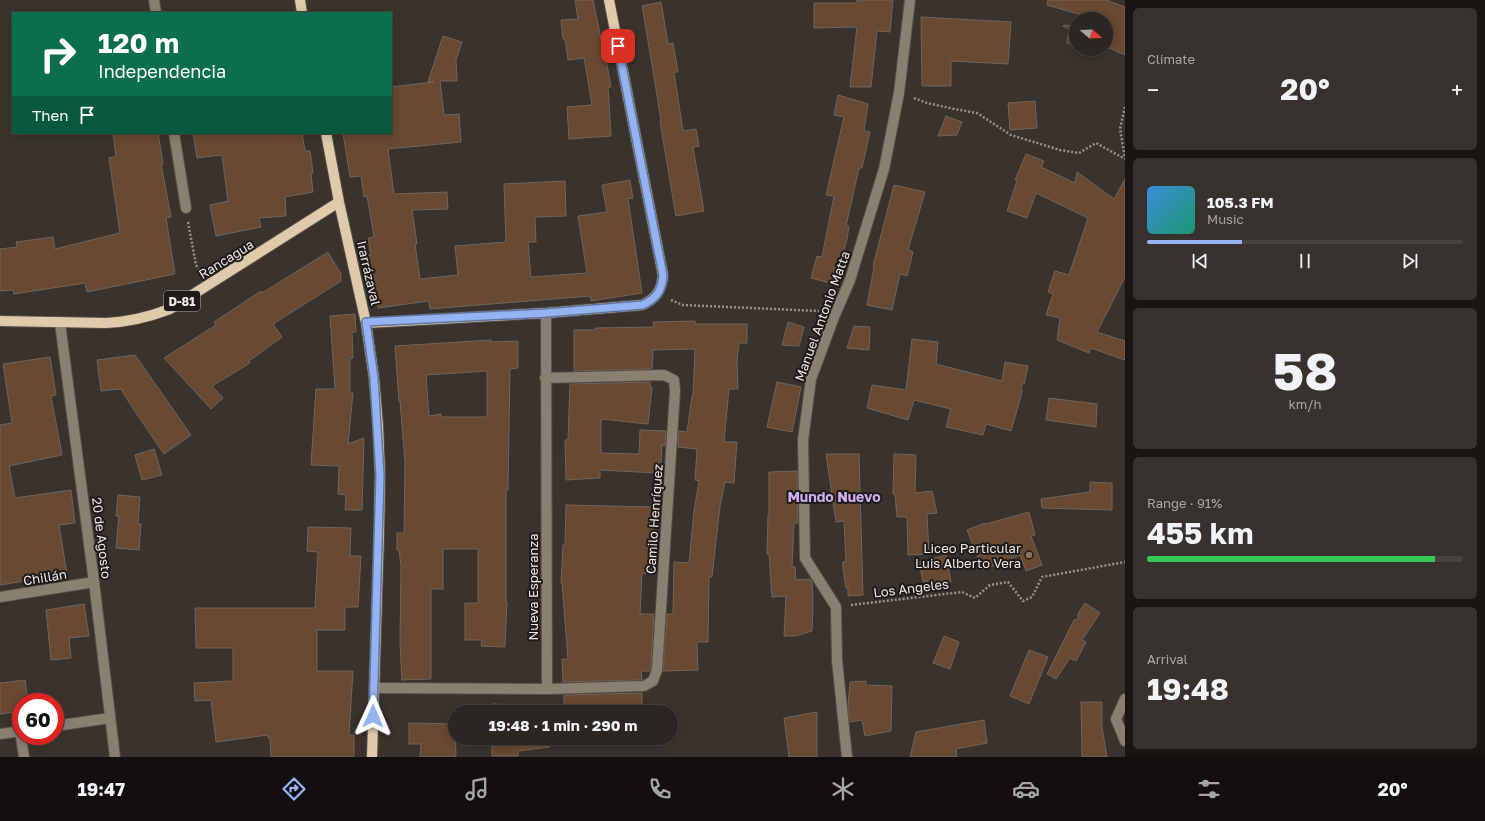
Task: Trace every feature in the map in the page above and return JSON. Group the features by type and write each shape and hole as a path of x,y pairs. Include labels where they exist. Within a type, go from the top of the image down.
{"main road":[{"path":"300,0 302,12"},
{"path":"366,322 546,313 642,305 658,295 661,289 663,275 610,0"},
{"name":"Irarrázaval","path":"326,134 339,202 366,322 374,385 380,475 372,757"},
{"name":"Rancagua","path":"0,321 106,323 140,319 155,315 170,309 339,202"}],"street":[{"path":"154,0 156,12"},
{"name":"Manuel Antonio Matta","path":"836,607 805,558 803,440 810,379 850,280 884,169 899,92 910,0"},
{"path":"174,134 186,208"},
{"name":"Nueva Esperanza","path":"546,313 547,689"},
{"name":"20 de Agosto","path":"60,323 94,582 114,757"},
{"name":"Camilo Henríquez","path":"545,378 664,375 674,380 675,391 657,670 653,681 644,686 547,689"},
{"name":"Chillán","path":"0,597 94,582"},
{"path":"836,607 837,660 844,744 847,757"},
{"path":"374,688 547,689"},
{"path":"1125,699 1116,719 1125,741"},
{"path":"64,725 110,718"},
{"path":"0,734 12,732"},
{"path":"23,745 24,757"}],"path":[{"path":"899,92 927,103 977,112 1011,135 1036,143 1060,150 1080,153 1096,143 1125,159"},
{"path":"1125,107 1120,129 1124,139 1125,159"},
{"path":"186,208 196,265 206,286"},
{"path":"658,295 683,305 821,312 834,317"},
{"name":"Los Angeles","path":"836,607 962,592 975,598 990,585 1008,582 1023,601 1032,597 1042,577 1125,562"}],"building":[{"path":"575,0 593,0 601,39 603,60 606,59 611,87 608,87 611,136 569,139 567,107 592,105 584,58 568,60 565,39 563,39 561,20 578,19"},
{"path":"857,0 893,0 890,32 877,31 871,87 850,87 857,27 814,28 814,3 856,3"},
{"path":"1048,0 1106,0 1125,7 1125,55 1113,50 1113,12 1072,12 1047,5"},
{"path":"661,2 668,44 673,43 678,72 674,72 683,131 696,129 699,146 693,147 704,211 676,216 642,6"},
{"path":"921,17 1011,22 1008,64 951,61 951,86 922,86"},
{"path":"1069,25 1069,29 1063,26"},
{"path":"1069,29 1069,43 1067,43"},
{"path":"443,36 462,42 456,60 457,81 440,81 444,115 459,114 461,142 388,149 394,194 447,192 448,209 412,210 420,279 458,275 455,246 506,242 504,184 565,181 566,216 535,217 536,242 528,242 531,277 587,273 578,216 607,212 602,185 630,180 633,198 628,199 642,293 591,301 590,296 430,309 429,301 378,308 374,274 371,275 368,255 371,255 368,238 374,237 367,196 364,197 361,176 350,177 343,134 392,134 392,87 434,82 428,82"},
{"path":"838,95 868,104 864,131 870,132 862,168 859,168 846,226 849,226 847,239 834,284 811,278 817,256 822,257 834,196 826,195 844,117 834,115"},
{"path":"1035,101 1037,128 1010,130 1008,103"},
{"path":"946,116 962,122 957,135 938,136"},
{"path":"113,134 158,134 163,164 161,164 171,217 166,218 175,274 87,292 85,283 14,294 13,290 0,291 0,249 17,247 16,242 53,237 55,249 120,233 109,158 116,156"},
{"path":"193,134 302,134 305,151 310,151 313,173 311,173 313,192 285,197 286,216 259,218 261,227 216,236 210,205 228,201 222,155 197,158"},
{"path":"1026,154 1044,161 1041,167 1075,183 1077,172 1114,199 1125,179 1125,277 1097,332 1125,341 1125,360 1091,348 1089,353 1057,340 1060,318 1046,315 1053,294 1048,292 1055,271 1069,275 1088,218 1036,193 1027,218 1007,211 1017,181 1015,180"},
{"path":"894,185 925,192 908,250 913,252 907,276 900,274 892,310 867,305 873,266"},
{"path":"328,252 341,274 341,281 273,324 282,337 249,361 250,363 212,386 223,398 211,409 164,358 216,325 214,322 261,291 262,293"},
{"path":"355,314 356,332 352,332 353,358 350,358 350,393 353,393 348,444 364,438 362,510 345,510 346,495 338,494 339,466 311,465 316,389 335,389 330,316"},
{"path":"695,321 695,324 747,324 747,343 739,343 737,361 738,389 729,389 724,442 737,442 734,483 725,482 720,506 712,577 709,577 708,642 697,642 698,670 663,671 667,614 673,614 674,562 689,563 694,511 699,481 695,480 697,449 678,447 679,431 687,432 693,396 695,349 653,350 652,369 574,371 574,330 595,330 595,328 654,327 653,322"},
{"path":"788,322 804,327 799,346 782,345"},
{"path":"854,326 870,327 869,350 847,348"},
{"path":"912,339 938,342 936,364 1002,381 1005,362 1028,366 1024,384 1021,384 1022,392 1011,431 986,424 983,435 946,427 951,409 914,400 908,420 867,408 872,385 906,390"},
{"path":"491,340 491,342 518,341 518,368 510,369 508,490 506,490 507,602 505,647 481,646 482,640 465,640 465,603 478,603 478,549 443,549 443,589 431,589 431,679 402,680 400,644 401,566 399,550 397,550 397,533 404,533 405,463 395,346","holes":["487,371 487,417 442,417 441,414 429,416 426,375"]},
{"path":"135,355 191,435 164,454 121,389 101,391 97,360"},
{"path":"50,357 56,395 51,396 62,455 9,466 15,498 71,490 75,523 59,525 67,574 0,585 0,425 12,423 3,364"},
{"path":"650,382 650,386 652,387 648,424 601,419 601,453 639,454 640,430 666,431 665,446 662,445 661,465 657,465 657,473 600,470 600,478 566,480 565,440 568,440 570,384"},
{"path":"777,382 801,387 792,432 767,427"},
{"path":"1049,398 1097,404 1096,427 1046,420"},
{"path":"154,449 162,475 142,480 135,455"},
{"path":"826,454 859,454 863,595 848,596 848,588 846,588 843,569 843,562 846,561 844,521 836,522"},
{"path":"894,454 916,455 915,493 932,491 937,513 927,514 929,554 908,555 907,517 897,517 895,494 893,494"},
{"path":"797,471 798,523 794,523 792,567 795,567 796,580 810,579 812,581 812,631 795,636 784,636 786,596 772,597 769,554 767,554 769,472"},
{"path":"1090,482 1112,483 1112,510 1042,508 1041,499 1090,492"},
{"path":"118,495 140,497 138,524 141,524 139,550 116,548 119,516 116,516"},
{"path":"566,505 654,507 652,574 642,573 640,614 654,614 651,669 650,671 641,671 642,680 563,682 562,659 568,659 561,583 563,545 565,545"},
{"path":"1029,512 1035,535 1031,536 1042,565 1026,571 1020,555 983,570 967,530 985,523 986,524"},
{"path":"308,527 351,528 350,556 361,556 358,607 345,607 345,630 317,630 317,671 353,671 349,735 354,735 354,757 271,757 270,738 268,738 268,735 216,742 211,700 195,701 194,683 233,681 233,648 196,648 195,608 315,608 318,552 307,551"},
{"path":"946,555 951,582 933,586 932,580 923,582 919,562"},
{"path":"1085,603 1100,613 1082,640 1086,642 1076,661 1070,658 1056,679 1047,674 1074,620 1078,619 1078,614"},
{"path":"84,604 89,636 69,638 71,658 51,660 46,610"},
{"path":"944,636 959,642 950,669 933,663"},
{"path":"1029,650 1048,657 1029,704 1010,696"},
{"path":"25,680 27,693 12,693 12,712 0,714 0,683"},
{"path":"866,681 866,685 892,686 891,731 865,736 862,720 850,722 848,706 850,682"},
{"path":"642,693 642,705 564,705 564,695"},
{"path":"1081,702 1102,702 1102,727 1107,757 1082,757"},
{"path":"492,704 519,705 492,705"},
{"path":"817,712 817,757 789,757 784,718"},
{"path":"984,720 987,743 956,749 957,757 910,757 916,732"},
{"path":"409,723 448,724 448,745 456,745 456,757 420,757 421,744 409,744"},
{"path":"492,745 549,745 550,747 518,751 518,756 492,756"}],"place":[{"name":"Liceo Particular Luis Alberto Vera","path":"1029,555"}],"district":[{"name":"Mundo Nuevo","path":"834,496"}],"route":[{"path":"373,716 380,475 374,378 366,322 546,313 642,305 648,303 658,295 661,289 663,275 618,46"}]}
